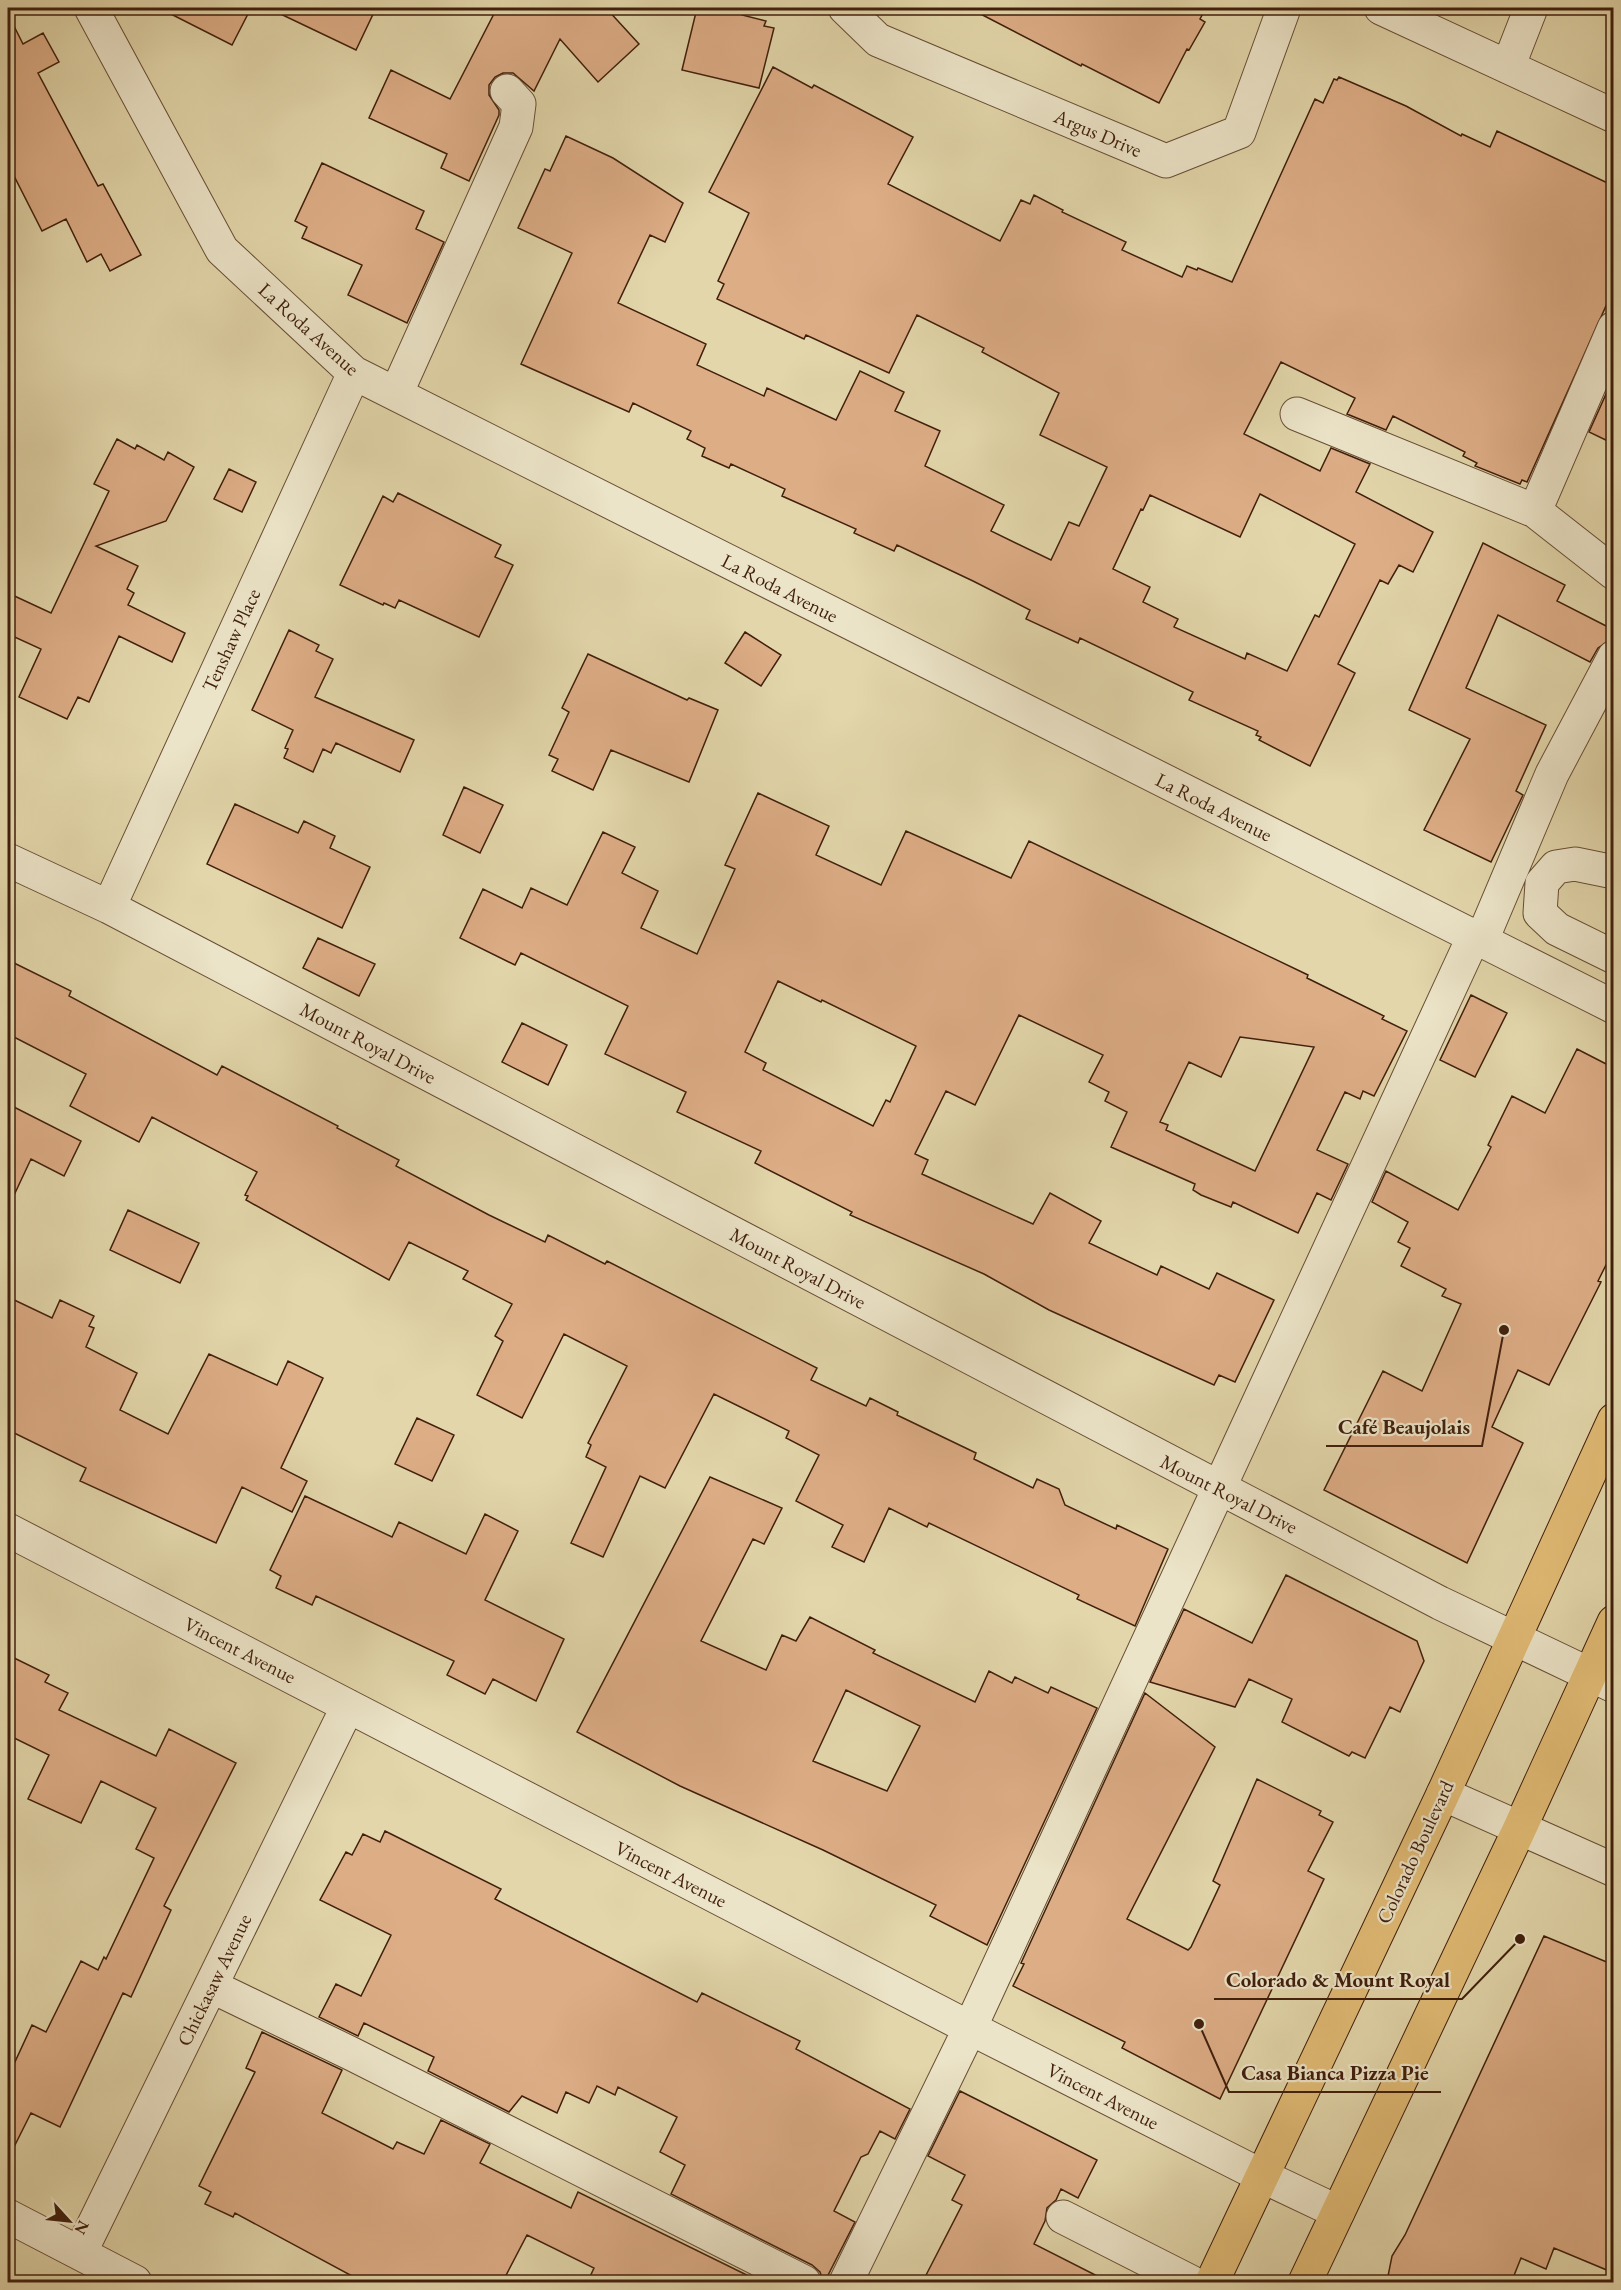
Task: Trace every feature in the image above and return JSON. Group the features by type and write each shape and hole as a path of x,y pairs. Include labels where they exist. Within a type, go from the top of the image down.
{"main road":[{"name":"Colorado Boulevard","path":"1212,2283 1443,1794 1614,1420"},
{"path":"1305,2283 1519,1830 1602,1680 1614,1622"}],"street":[{"name":"La Roda Avenue","path":"91,8 222,250 354,373 1614,1007"},
{"name":"Argus Drive","path":"844,8 878,40 1166,161 1239,132 1284,8"},
{"path":"1381,8 1614,116"},
{"path":"1508,67 1531,8"},
{"path":"396,394 516,127 519,104 507,91"},
{"path":"1535,511 1614,328"},
{"name":"Tenshaw Place","path":"109,907 354,373"},
{"path":"1297,414 1535,511 1614,573"},
{"path":"846,2283 970,2028 1217,1488 1477,940 1552,774 1614,657"},
{"name":"Mount Royal Drive","path":"8,860 109,907 1217,1488 1513,1640 1602,1680"},
{"path":"1614,872 1575,864 1556,867 1542,883 1540,913 1557,929 1614,957"},
{"name":"Vincent Avenue","path":"8,1530 970,2028 1338,2212"},
{"name":"Chickasaw Avenue","path":"80,2253 348,1706"},
{"path":"1443,1794 1519,1830 1614,1870"},
{"path":"211,1986 373,2065 804,2283"},
{"path":"8,2216 135,2283"},
{"path":"1063,2217 1191,2283"}],"building":[{"path":"159,8 251,8 232,45"},
{"path":"268,8 376,8 356,50"},
{"path":"497,8 606,8 639,44 598,82 560,39 534,91 513,73 503,73 495,77 489,85 489,95 499,110 499,115 469,181 441,168 447,154 369,118 391,70 450,99"},
{"path":"697,8 743,8 742,15 766,21 764,26 774,28 759,88 682,70"},
{"path":"969,8 1206,8 1200,19 1205,22 1189,50 1187,49 1159,103"},
{"path":"8,14 23,44 43,33 59,62 38,73 98,186 103,184 141,255 110,271 101,254 87,262 66,219 42,231 8,164"},
{"path":"773,67 812,88 814,85 913,137 888,184 1000,241 1021,200 1030,204 1034,195 1063,210 1062,212 1126,242 1122,250 1182,277 1187,266 1197,270 1198,268 1232,282 1315,99 1323,103 1334,79 1337,80 1339,77 1406,106 1461,136 1462,134 1490,147 1497,131 1614,186 1614,288 1527,482 1522,480 1520,484 1475,466 1477,463 1463,456 1465,452 1393,416 1386,430 1347,414 1355,398 1281,362 1244,434 1320,471 1331,448 1370,464 1356,492 1433,532 1413,572 1399,565 1388,584 1380,580 1338,664 1355,673 1310,766 1259,740 1261,737 1256,735 1258,731 1189,700 1193,692 1080,638 1078,643 1026,619 1030,610 973,581 897,545 894,551 854,533 856,529 782,496 785,489 731,464 729,468 702,456 705,448 687,439 691,431 633,403 629,412 521,364 572,253 518,228 545,169 550,171 566,136 613,158 683,203 665,242 650,235 618,303 706,344 697,365 764,396 767,388 836,420 860,371 904,392 895,411 940,431 925,466 1004,505 991,531 1051,560 1069,522 1079,526 1107,467 1040,435 1059,393 982,352 984,348 917,315 889,373 806,335 804,339 717,299 724,284 718,281 749,213 709,192","holes":["1260,494 1355,544 1319,617 1315,615 1287,671 1247,653 1245,659 1174,627 1178,619 1143,602 1150,587 1113,569 1150,495 1240,537"]},
{"path":"322,163 424,211 416,229 444,242 407,323 348,295 362,265 302,238 307,227 295,221"},
{"path":"1611,383 1614,384 1614,444 1589,432"},
{"path":"117,439 135,449 137,445 164,460 168,452 194,467 166,521 96,546 138,566 127,589 134,593 128,605 185,633 172,662 119,636 89,702 78,697 67,719 19,697 41,649 8,634 8,593 51,613 109,491 94,484"},
{"path":"229,469 256,482 242,512 214,499"},
{"path":"398,493 501,545 495,557 513,565 479,637 399,600 395,608 384,603 383,605 340,585 383,496 393,502"},
{"path":"1483,543 1565,585 1557,601 1614,630 1612,639 1598,648 1590,662 1498,615 1466,688 1546,725 1516,791 1523,795 1491,862 1424,830 1470,739 1409,710"},
{"path":"289,630 319,645 316,651 333,659 315,697 414,740 400,772 336,743 331,753 323,749 313,772 284,758 288,749 285,748 293,730 252,710"},
{"path":"745,632 781,655 761,686 725,663"},
{"path":"588,654 687,700 689,698 718,710 689,782 611,750 593,790 552,771 558,759 549,755 569,712 562,708"},
{"path":"464,787 503,805 480,853 443,835"},
{"path":"758,793 829,826 816,855 881,885 906,831 1011,878 1029,841 1308,975 1307,978 1384,1016 1382,1019 1407,1031 1374,1096 1363,1091 1360,1099 1345,1092 1317,1150 1348,1164 1331,1200 1317,1193 1298,1233 1233,1202 1231,1207 1201,1195 1193,1190 1195,1184 1111,1147 1127,1112 1105,1101 1109,1092 1089,1082 1103,1055 1019,1015 975,1105 946,1091 915,1154 928,1160 922,1174 1033,1224 1050,1193 1101,1221 1089,1243 1157,1275 1161,1266 1209,1289 1217,1273 1274,1300 1235,1382 1219,1375 1214,1385 1049,1310 984,1274 850,1215 852,1212 755,1163 761,1151 677,1112 686,1092 605,1054 628,1006 521,953 515,965 460,938 483,889 522,908 531,888 567,905 603,832 635,847 622,873 658,891 641,928 697,954 735,869 725,865","holes":["778,981 916,1046 890,1102 886,1100 873,1126 763,1070 766,1063 745,1052","1240,1037 1314,1047 1255,1171 1166,1130 1168,1125 1160,1122 1189,1062 1221,1077"]},
{"path":"235,804 298,833 304,821 335,836 330,848 370,867 342,928 207,864"},
{"path":"318,938 375,964 359,996 303,968"},
{"path":"8,960 71,991 69,996 217,1075 222,1066 338,1126 337,1128 399,1160 396,1166 489,1215 545,1242 548,1235 605,1264 607,1261 817,1368 811,1380 866,1406 870,1398 898,1412 897,1415 976,1453 974,1459 1033,1488 1037,1479 1059,1489 1065,1505 1116,1529 1117,1525 1168,1549 1135,1626 1077,1599 1079,1595 929,1523 927,1527 889,1508 864,1562 832,1547 843,1525 796,1501 819,1455 786,1438 789,1431 714,1394 665,1488 640,1476 603,1557 571,1543 606,1467 586,1457 591,1445 588,1443 627,1366 564,1334 522,1418 477,1395 503,1341 495,1336 512,1304 463,1279 468,1271 409,1242 389,1280 246,1200 248,1196 245,1195 257,1172 152,1117 139,1142 70,1106 86,1074 8,1034"},
{"path":"1471,995 1507,1013 1475,1077 1440,1060"},
{"path":"522,1023 567,1045 548,1085 502,1062"},
{"path":"1577,1049 1614,1068 1614,1249 1598,1281 1601,1282 1549,1385 1518,1370 1492,1427 1523,1443 1467,1563 1324,1490 1383,1371 1422,1391 1461,1304 1442,1296 1446,1289 1401,1266 1410,1248 1398,1242 1408,1222 1372,1202 1386,1171 1458,1210 1491,1147 1488,1145 1512,1096 1545,1113"},
{"path":"8,1104 81,1141 64,1176 31,1159 8,1208"},
{"path":"128,1210 199,1243 180,1283 110,1250"},
{"path":"8,1297 52,1318 60,1300 94,1316 89,1326 94,1328 86,1347 137,1373 120,1410 168,1434 209,1354 277,1385 288,1361 323,1378 281,1468 307,1481 292,1512 242,1487 216,1543 80,1481 86,1468 8,1430"},
{"path":"417,1418 454,1435 432,1481 395,1464"},
{"path":"710,1477 782,1508 764,1544 753,1539 701,1641 766,1670 782,1635 796,1641 810,1617 875,1650 873,1653 975,1702 989,1671 1012,1683 1015,1677 1048,1693 1051,1687 1097,1708 987,1945 930,1916 936,1905 823,1850 680,1786 577,1732","holes":["846,1690 920,1726 887,1791 813,1761"]},
{"path":"305,1496 392,1537 399,1522 466,1554 485,1514 518,1531 485,1600 564,1639 536,1701 493,1679 485,1694 447,1675 454,1661 316,1596 312,1605 276,1588 281,1576 270,1570"},
{"path":"1286,1575 1417,1641 1424,1661 1400,1712 1390,1707 1365,1758 1352,1752 1349,1756 1282,1722 1292,1699 1249,1679 1235,1707 1150,1682 1184,1609 1252,1643"},
{"path":"8,1655 49,1675 45,1682 68,1693 59,1710 156,1756 169,1729 236,1763 164,1906 171,1910 131,1997 123,1993 60,2127 31,2113 8,2159 8,2077 32,2025 46,2032 81,1961 98,1970 104,1957 106,1959 154,1858 136,1849 156,1808 101,1781 81,1823 28,1799 49,1755 8,1735"},
{"path":"1145,1693 1215,1747 1127,1919 1188,1950 1191,1947 1220,1885 1213,1881 1257,1779 1321,1811 1319,1815 1333,1822 1308,1871 1324,1879 1220,2099 1122,2048 1125,2042 1013,1986 1024,1964 1021,1963"},
{"path":"385,1831 501,1889 495,1899 697,2002 702,1993 800,2041 796,2049 910,2109 895,2139 880,2131 868,2154 861,2157 834,2211 855,2222 824,2283 820,2272 812,2265 671,2194 685,2165 660,2152 677,2117 618,2087 615,2095 597,2086 589,2103 566,2092 557,2113 522,2096 509,2112 428,2071 434,2057 364,2023 358,2036 319,2017 336,1984 361,1996 391,1935 320,1900 346,1852 352,1855 363,1834 380,1842"},
{"path":"1544,1936 1614,1965 1614,2273 1554,2248 1546,2269 1521,2258 1511,2283 1403,2283 1388,2276 1392,2256 1405,2235"},
{"path":"262,2032 342,2070 322,2113 393,2149 397,2142 424,2154 441,2120 490,2144 480,2163 571,2208 578,2192 763,2283 587,2283 594,2268 527,2235 502,2283 365,2283 235,2213 233,2217 205,2204 211,2192 199,2186 255,2072 246,2068"},
{"path":"960,2091 1097,2160 1078,2198 1061,2189 1056,2200 1047,2208 1045,2221 1034,2244 1111,2283 922,2283 962,2205 952,2200 965,2175 928,2156"}],"place":[{"name":"Café Beaujolais","path":"1504,1330"},
{"name":"Colorado & Mount Royal","path":"1520,1939"},
{"name":"Casa Bianca Pizza Pie","path":"1199,2024"}]}
